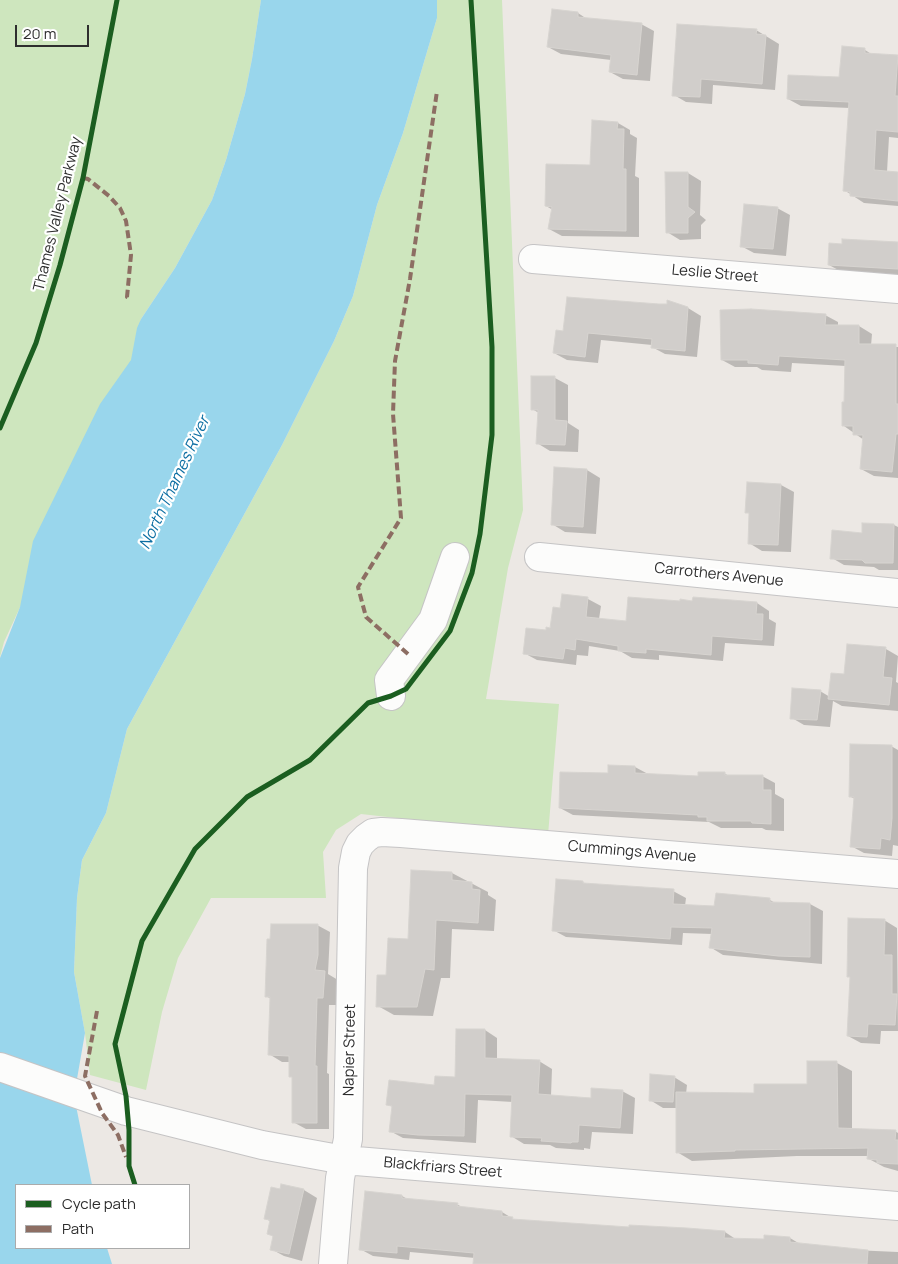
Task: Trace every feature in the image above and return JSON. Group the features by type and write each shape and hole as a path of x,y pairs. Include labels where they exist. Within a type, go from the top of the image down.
{"street":[{"name":"Leslie Street","path":"533,259 898,289"},
{"path":"391,696 389,680 432,620 455,557"},
{"name":"Carrothers Avenue","path":"539,557 898,593"},
{"name":"Cummings Avenue","path":"366,838 373,833 401,833 898,874"},
{"name":"Napier Street","path":"333,1264 340,1178 348,1139 353,868 356,852 366,838"},
{"name":"Blackfriars Street","path":"0,1067 126,1111 262,1145 344,1160 898,1206"}],"green space":[{"path":"0,0 261,0 245,94 212,200 175,268 141,319 134,360 4,642 0,657"},
{"path":"437,0 502,0 523,510 508,568 486,699 559,704 548,835 361,814 336,830 323,852 326,898 211,898 178,958 162,1012 146,1090 90,1075 85,1033 74,972 77,898 82,860 106,813 127,729 282,445 334,341 353,296 377,205 403,133 437,18"}],"water":[{"name":"North Thames River","path":"261,0 437,0 437,18 403,133 377,205 353,296 334,341 282,445 127,729 106,813 82,860 77,898 74,972 85,1033 74,1096 92,1184 15,1184 15,1249 107,1249 112,1264 0,1264 0,658 20,607 33,541 100,404 131,360 137,328 141,319 175,268 212,200 245,94"}],"building":[{"path":"552,9 578,12 578,17 642,23 637,75 609,72 611,55 547,47"},
{"path":"677,24 757,29 756,34 766,35 762,84 701,79 700,97 672,96"},
{"path":"842,46 865,48 865,53 898,55 895,96 898,96 898,132 876,130 874,170 898,172 898,201 850,196 850,192 843,191 849,102 787,99 788,75 839,77"},
{"path":"592,120 618,122 617,129 624,129 623,169 626,169 626,231 548,229 552,207 545,206 546,164 590,165"},
{"path":"665,172 688,172 688,207 695,212 688,218 688,233 666,233"},
{"path":"744,204 778,207 773,249 740,247"},
{"path":"842,239 898,242 898,269 828,265 829,243 842,244"},
{"path":"567,297 659,304 667,304 667,300 688,307 685,351 651,348 652,339 588,333 585,357 553,353 556,330 563,331"},
{"path":"751,309 826,314 825,325 859,325 859,344 896,344 898,434 896,434 892,472 860,469 863,435 853,435 853,426 842,426 845,360 779,356 778,365 748,363 748,360 721,360 720,310"},
{"path":"531,376 555,376 555,420 567,421 565,445 536,444 538,410 531,410"},
{"path":"554,467 587,469 583,527 551,525"},
{"path":"747,482 781,484 778,545 748,544 749,513 745,513"},
{"path":"862,523 894,524 893,563 865,563 862,560 830,559 832,530 862,533"},
{"path":"562,594 588,597 586,617 626,621 628,597 692,601 693,597 757,602 756,614 763,614 762,640 712,636 711,655 646,649 646,653 618,651 618,646 576,639 575,650 565,648 563,659 523,654 526,628 546,630 546,627 550,628 553,607 560,608"},
{"path":"847,644 886,647 883,677 892,678 889,705 828,699 831,673 844,674"},
{"path":"792,688 821,690 817,720 790,719"},
{"path":"850,744 892,745 892,818 890,840 881,838 880,849 850,847 854,797 849,797"},
{"path":"608,765 635,766 635,773 698,776 698,772 725,772 725,775 763,775 763,790 771,790 771,824 752,823 751,821 707,821 707,817 698,817 698,815 559,808 560,772 608,773"},
{"path":"411,870 452,872 452,880 472,882 472,889 480,890 478,923 436,920 434,970 425,969 417,1007 376,1007 377,975 386,975 388,938 408,939"},
{"path":"556,879 583,881 583,883 674,889 673,904 714,906 716,893 770,898 770,902 810,903 810,957 778,956 709,948 712,928 671,927 670,939 552,931"},
{"path":"848,918 885,919 884,955 892,955 892,994 897,994 895,1025 868,1024 867,1037 847,1036 850,977 847,977"},
{"path":"271,924 318,924 318,955 315,970 325,971 323,998 317,998 315,1066 317,1066 317,1123 292,1123 292,1077 289,1077 289,1056 268,1055 270,997 265,997 267,939 270,939"},
{"path":"456,1029 485,1029 485,1058 540,1060 538,1094 591,1098 591,1088 623,1090 620,1128 579,1125 578,1142 571,1143 541,1141 542,1138 510,1137 512,1095 465,1094 464,1136 389,1132 392,1106 386,1105 389,1080 434,1085 435,1076 455,1077"},
{"path":"807,1061 837,1061 838,1128 896,1130 895,1140 898,1140 898,1164 877,1163 877,1160 867,1159 868,1148 676,1153 676,1092 754,1093 754,1084 807,1084"},
{"path":"650,1074 675,1076 673,1102 649,1101"},
{"path":"281,1184 304,1189 289,1254 270,1250 273,1236 267,1234 270,1220 264,1219 271,1187 280,1189"},
{"path":"365,1191 402,1195 402,1198 458,1203 457,1206 502,1211 502,1216 513,1217 512,1219 725,1231 724,1238 764,1239 764,1235 790,1237 790,1242 868,1250 867,1264 473,1264 474,1253 397,1246 397,1253 359,1250"}],"marked path":[{"path":"408,654 366,617 358,587 401,518 393,414 395,361 410,279 437,91"},
{"path":"83,178 88,179 109,196 120,208 126,221 131,255 127,297 131,299"},
{"path":"97,1011 85,1076 102,1113 118,1135 126,1157"}],"cycle path":[{"name":"Thames Valley Parkway","path":"0,428 36,343 60,265 83,178 117,0"},
{"path":"135,1184 129,1166 129,1130 126,1096 115,1044 142,941 195,849 247,797 310,760 368,703 406,689 450,631 472,573 480,534 492,435 492,347 471,0"}]}
